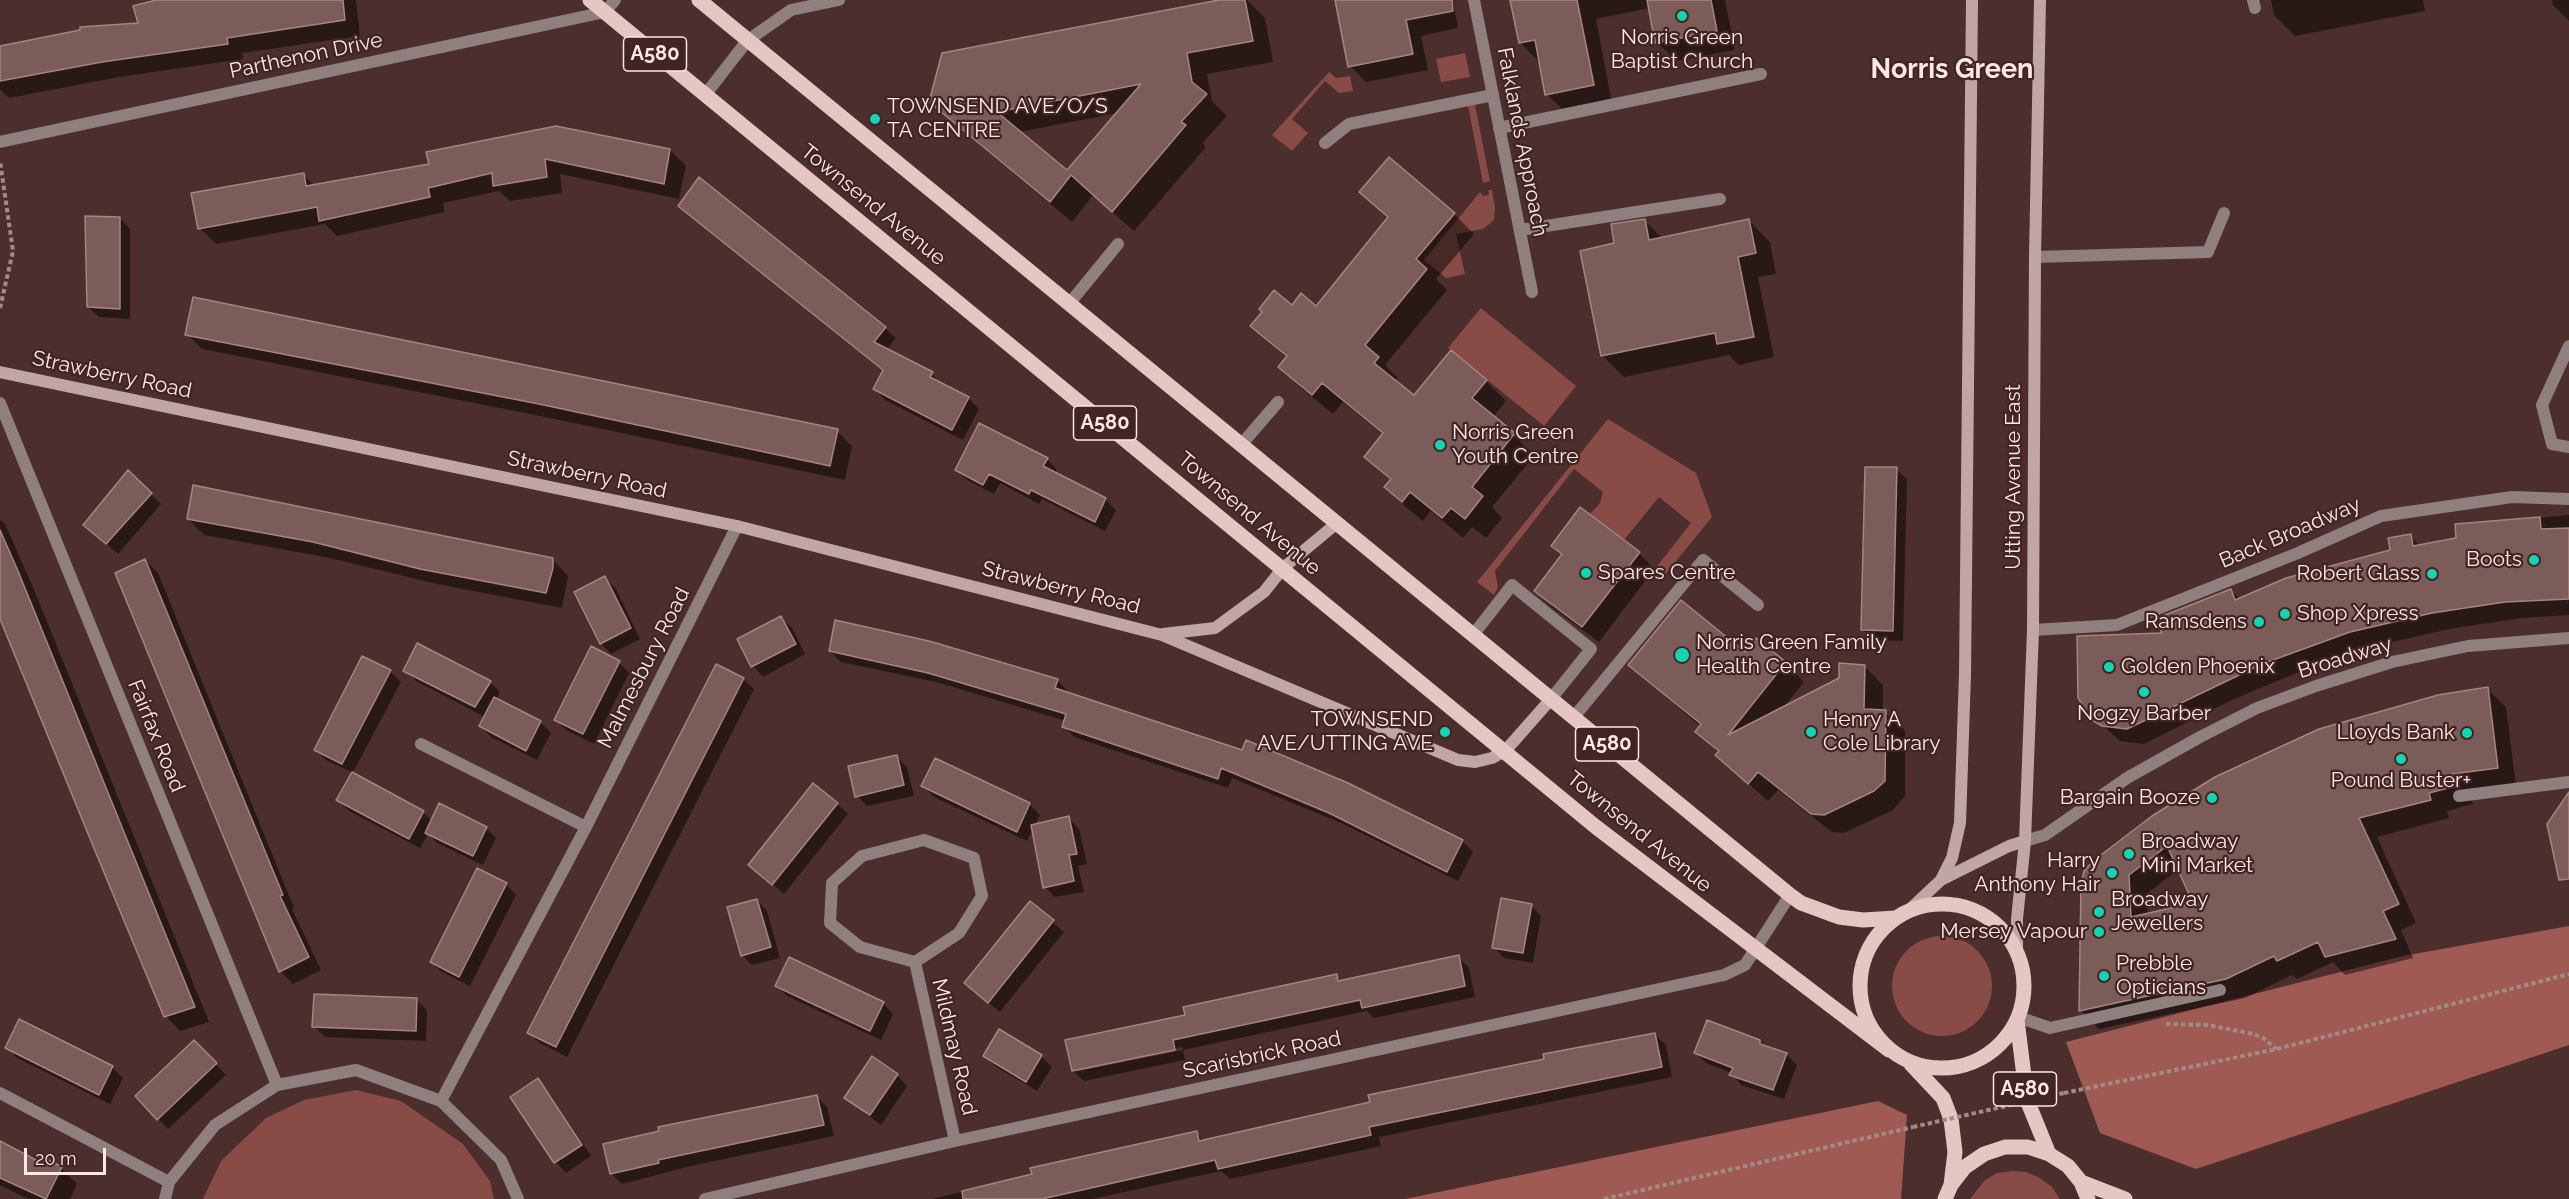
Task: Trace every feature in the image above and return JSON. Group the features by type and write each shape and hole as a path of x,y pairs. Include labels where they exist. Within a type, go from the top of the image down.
{"main road":[{"name":"Townsend Avenue","path":"590,0 1283,568 1353,628 1506,750 1596,827 1889,1050"},
{"name":"A580","path":"704,2 747,41 1790,896 1801,903 1839,917 1863,920 1902,915 1938,904 1966,908 1990,920 2005,934 2022,968 2024,992 2017,1018 2006,1037 1978,1060 1943,1069 1909,1062"},
{"name":"A580","path":"1902,915 1874,940 1863,964 1859,989 1864,1013 1874,1033 1889,1050 1909,1062 1943,1098 1951,1119 1955,1152 1948,1192"},
{"name":"A580","path":"2017,1018 2027,1100 2049,1154"},
{"name":"A580","path":"1948,1192 1965,1167 1984,1154 2005,1147 2028,1147 2049,1154 2068,1166 2081,1182 2088,1199"},
{"name":"A580","path":"2081,1182 2125,1199"}],"street":[{"path":"605,12 615,0"},
{"path":"705,95 747,41 791,10 839,0"},
{"name":"Falklands Approach","path":"1474,0 1532,292"},
{"path":"1941,880 1952,858 1960,823 1965,674 1972,0"},
{"name":"Utting Avenue East","path":"2017,954 2017,910 2025,841 2033,630 2035,257 2040,0"},
{"name":"Parthenon Drive","path":"0,142 605,12"},
{"path":"1499,128 1761,74"},
{"path":"1325,143 1349,124 1493,94"},
{"path":"1520,230 1720,199"},
{"path":"2035,257 2208,252 2224,213"},
{"path":"1069,304 1118,244"},
{"path":"2569,346 2542,405 2552,444 2569,447"},
{"name":"Strawberry Road","path":"0,372 737,526 1162,635 1458,760 1475,762 1492,758 1506,750 1551,699"},
{"path":"1241,445 1278,402"},
{"name":"Fairfax Road","path":"0,403 277,1085"},
{"name":"Back Broadway","path":"2033,630 2117,625 2298,553 2381,516 2512,497 2569,499"},
{"name":"Strawberry Road","path":"1162,635 1215,628 1264,592 1283,568 1337,524"},
{"name":"Malmesbury Road","path":"441,1101 586,827 737,526"},
{"path":"1574,717 1703,560 1758,605"},
{"path":"1473,635 1512,585 1591,648 1551,699"},
{"name":"Broadway","path":"2025,841 2045,835 2127,778 2257,708 2383,664 2468,646 2569,638"},
{"path":"421,744 586,827"},
{"path":"2459,796 2569,782"},
{"name":"Mildmay Road","path":"924,840 974,858 982,896 959,933 915,962 860,947 830,923 832,884 862,856 924,840"},
{"path":"1902,915 1941,880 2009,846 2025,841"},
{"name":"Scarisbrick Road","path":"705,1199 955,1141 1724,975 1745,965 1790,896"},
{"name":"Mildmay Road","path":"915,962 955,1141"},
{"path":"2017,1018 2050,1028 2220,990"},
{"path":"165,1199 169,1182 215,1125 277,1085 356,1070 441,1101 501,1160 518,1199"},
{"path":"0,1093 169,1182"}],"path":[{"path":"0,160 13,251 0,308"},
{"path":"1604,1199 1913,1127 2277,1049 2569,974"},
{"path":"2161,1024 2207,1025 2249,1033 2262,1037 2277,1049"}],"shaded area":[{"path":"1465,53 1470,77 1441,82 1436,59"},
{"path":"1329,72 1336,78 1350,76 1353,91 1339,93 1325,81 1292,119 1308,133 1292,151 1272,135"},
{"path":"1475,105 1490,181 1483,183 1468,106"},
{"path":"1488,190 1492,190 1495,207 1494,220 1483,229 1456,234 1465,274 1446,278 1424,260 1480,192 1483,196 1489,195"},
{"path":"1481,308 1576,386 1544,426 1448,348"},
{"path":"1608,419 1696,473 1712,517 1659,582 1650,575 1691,523 1659,497 1624,540 1590,514 1600,503 1603,492 1574,469 1495,571 1498,587 1494,595 1477,582"},
{"path":"2569,926 2569,1045 2196,1169 2100,1133 2066,1042 2403,956"},
{"path":"1942,936 1961,940 1977,951 1988,967 1992,986 1988,1005 1977,1021 1961,1032 1942,1036 1923,1032 1907,1021 1896,1005 1892,986 1896,967 1907,951 1923,940"},
{"path":"356,1090 401,1101 463,1144 490,1181 494,1199 203,1199 221,1161 266,1118 304,1100"},
{"path":"1878,1101 1907,1115 1901,1199 1405,1199"},
{"path":"2026,1172 2040,1178 2052,1187 2060,1199 1970,1199 1985,1180 1997,1173"}],"building":[{"path":"156,0 343,0 345,20 227,38 228,44 102,62 0,81 0,46 80,30 80,27 138,23 133,6"},
{"path":"1219,0 1245,0 1253,41 1187,53 1192,82 1207,94 1181,122 1186,125 1112,212 1071,175 1050,202 929,102 942,53","holes":["1141,84 1067,170 997,112"]},
{"path":"1335,0 1452,0 1453,11 1406,20 1413,54 1348,67"},
{"path":"1510,0 1577,0 1594,85 1545,95 1535,40 1519,43"},
{"name":"Norris Green Baptist Church","path":"1647,0 1711,0 1717,31 1655,43"},
{"path":"556,126 670,149 664,184 545,159 547,177 493,186 492,173 428,188 430,197 319,221 317,207 198,229 191,193 304,173 306,186 429,164 426,152"},
{"path":"1389,157 1455,213 1416,259 1427,269 1365,345 1379,357 1374,363 1414,395 1451,350 1487,380 1472,398 1515,433 1472,487 1483,496 1465,519 1451,508 1442,518 1410,492 1402,502 1384,487 1391,479 1364,457 1383,433 1322,383 1312,395 1278,367 1287,356 1250,326 1262,312 1259,309 1274,290 1292,305 1301,293 1316,306 1388,217 1359,192"},
{"path":"699,177 886,327 874,342 933,372 930,377 969,397 952,430 873,389 883,370 678,206"},
{"path":"85,216 120,217 120,309 87,307"},
{"path":"1645,219 1649,240 1749,219 1756,253 1738,257 1754,337 1717,344 1715,333 1601,356 1580,251 1614,243 1611,224"},
{"path":"193,297 838,429 830,466 539,404 185,335"},
{"path":"979,423 1048,458 1043,466 1106,498 1095,522 1031,490 1029,494 989,474 983,485 955,470"},
{"path":"1865,467 1897,467 1893,631 1861,630"},
{"path":"128,470 152,493 106,544 83,525"},
{"path":"193,485 553,558 553,568 546,593 420,569 313,542 187,519"},
{"name":"Spares Centre","path":"1580,507 1640,552 1582,627 1534,591 1562,554 1551,546"},
{"path":"2540,517 2541,529 2569,528 2569,599 2505,602 2432,613 2350,632 2262,664 2127,729 2102,726 2092,720 2078,698 2077,636 2162,633 2155,619 2231,589 2235,600 2286,578 2390,550 2388,538 2411,534 2413,546 2456,538 2455,524"},
{"path":"0,530 195,1007 164,1017 0,619"},
{"path":"145,559 283,895 280,896 309,957 279,972 115,573"},
{"path":"605,576 631,628 600,644 574,592"},
{"path":"1681,600 1745,652 1756,638 1786,662 1728,735 1839,678 1839,663 1865,665 1864,709 1886,710 1885,781 1874,791 1824,815 1811,814 1758,772 1748,784 1715,755 1719,751 1695,732 1701,724 1628,665"},
{"path":"781,616 796,644 751,667 737,639"},
{"path":"835,620 929,641 1058,679 1055,688 1242,750 1246,740 1348,783 1463,840 1447,872 1329,813 1221,768 1218,779 1062,727 1066,714 928,673 829,651"},
{"path":"417,643 491,681 475,707 403,671"},
{"path":"591,646 620,661 583,734 554,720"},
{"path":"362,656 391,670 342,764 314,750"},
{"path":"716,664 744,678 556,1047 527,1033"},
{"path":"2488,687 2498,768 2452,774 2456,786 2429,793 2431,800 2359,818 2399,904 2383,911 2396,939 2325,957 2318,942 2277,961 2274,956 2226,979 2079,1011 2081,884 2084,871 2093,861 2152,816 2215,777 2319,729 2438,695","holes":["2167,846 2193,903 2131,917 2129,875"]},
{"path":"494,697 541,721 526,751 479,726"},
{"path":"897,755 904,785 855,797 848,766"},
{"path":"935,758 1030,803 1017,832 921,786"},
{"path":"352,772 424,811 409,839 336,800"},
{"path":"813,783 838,803 772,885 748,865"},
{"path":"2569,792 2569,879 2559,880 2547,824"},
{"path":"439,803 487,827 473,856 425,833"},
{"path":"1069,816 1077,854 1069,855 1074,881 1043,888 1031,825"},
{"path":"477,868 507,883 459,977 430,962"},
{"path":"1501,898 1532,904 1523,953 1492,948"},
{"path":"757,899 771,947 741,956 727,907"},
{"path":"1030,901 1054,920 988,1003 964,983"},
{"path":"1459,955 1465,986 1362,1008 1360,1000 1173,1040 1175,1050 1072,1071 1065,1040 1185,1015 1183,1007 1337,974 1338,981"},
{"path":"789,957 884,1002 870,1031 775,986"},
{"path":"314,994 417,998 416,1031 312,1027"},
{"path":"19,1019 113,1066 99,1095 5,1048"},
{"path":"1707,1020 1760,1040 1760,1044 1787,1053 1773,1090 1729,1075 1733,1068 1694,1053"},
{"path":"999,1029 1042,1055 1026,1082 983,1056"},
{"path":"1655,1033 1662,1067 1369,1127 1371,1135 1218,1169 1215,1160 1042,1199 963,1199 962,1191 1032,1174 1030,1168 1197,1131 1199,1141 1370,1102 1368,1095 1544,1059 1543,1054"},
{"path":"194,1040 217,1063 157,1120 135,1096"},
{"path":"872,1056 898,1074 870,1115 844,1098"},
{"path":"538,1078 582,1145 554,1163 510,1097"},
{"path":"817,1095 824,1125 658,1160 659,1163 610,1174 603,1144 659,1131 658,1127"},
{"path":"0,1141 36,1160 39,1155 62,1167 46,1199 0,1178"}],"place":[{"name":"Norris Green Baptist Church","path":"1682,16"},
{"name":"TOWNSEND AVE/O/S TA CENTRE","path":"875,119"},
{"name":"Norris Green Youth Centre","path":"1440,445"},
{"name":"Boots","path":"2534,560"},
{"name":"Spares Centre","path":"1586,573"},
{"name":"Robert Glass","path":"2432,574"},
{"name":"Shop Xpress","path":"2285,614"},
{"name":"Ramsdens","path":"2259,622"},
{"name":"Norris Green Family Health Centre","path":"1682,655"},
{"name":"Golden Phoenix","path":"2109,667"},
{"name":"Nogzy Barber","path":"2144,692"},
{"name":"TOWNSEND AVE/UTTING AVE","path":"1445,732"},
{"name":"Henry A Cole Library","path":"1811,732"},
{"name":"Lloyds Bank","path":"2467,733"},
{"name":"Pound Buster+","path":"2401,759"},
{"name":"Bargain Booze","path":"2212,798"},
{"name":"Broadway Mini Market","path":"2129,854"},
{"name":"Harry Anthony Hair","path":"2112,873"},
{"name":"Broadway Jewellers","path":"2099,912"},
{"name":"Mersey Vapour","path":"2099,932"},
{"name":"Prebble Opticians","path":"2104,976"}],"district":[{"name":"Norris Green","path":"1952,70"}]}
